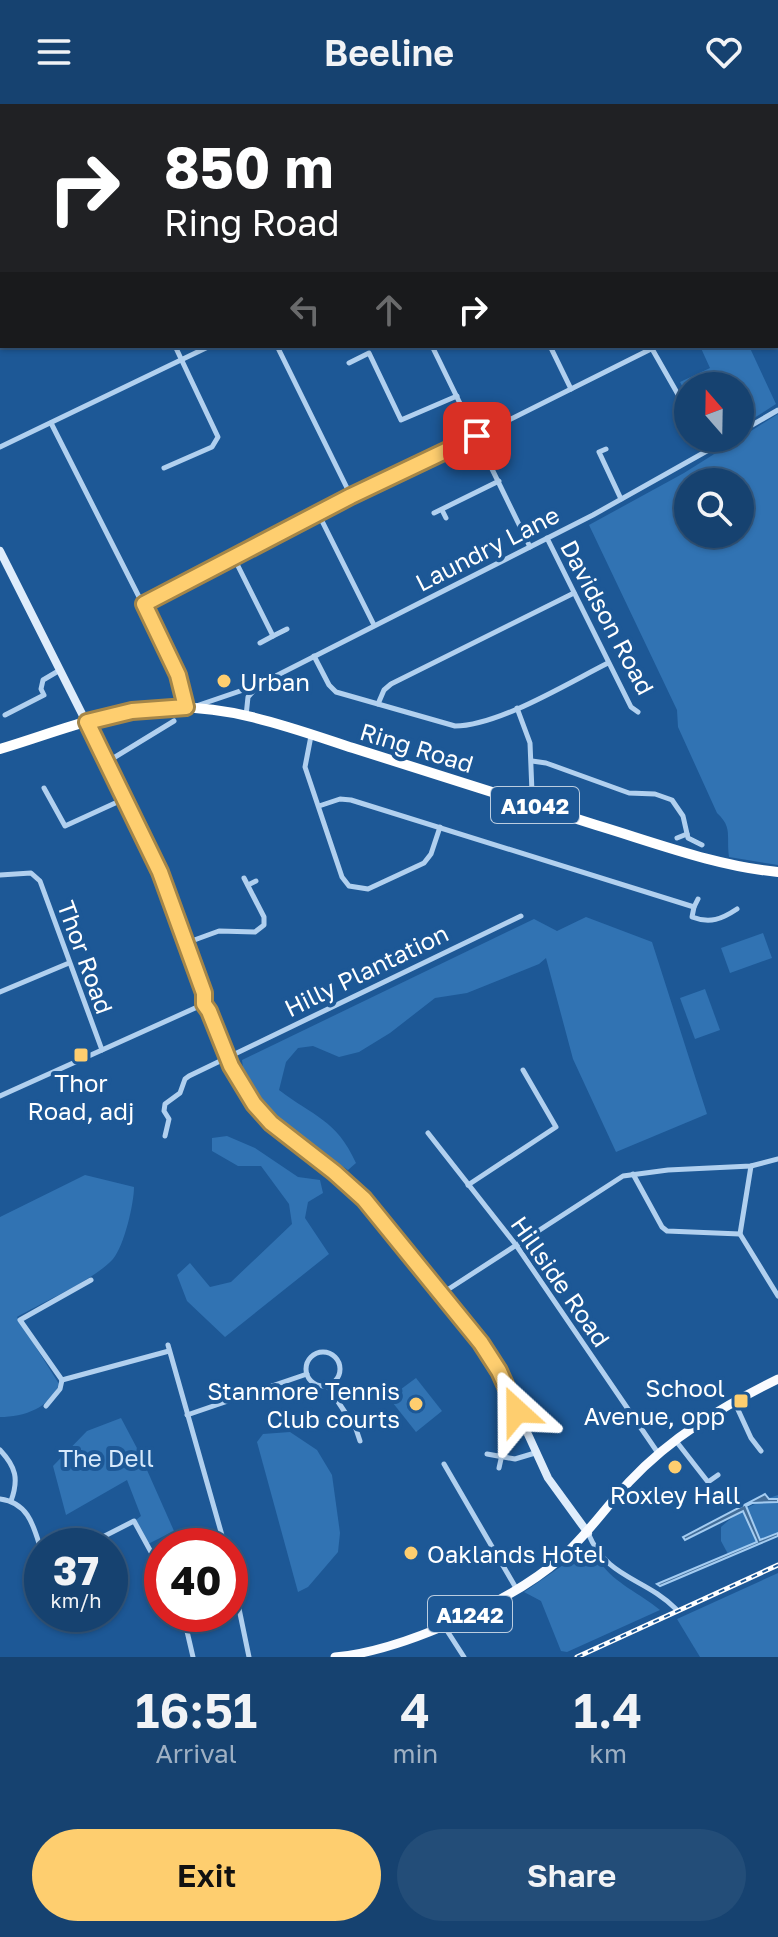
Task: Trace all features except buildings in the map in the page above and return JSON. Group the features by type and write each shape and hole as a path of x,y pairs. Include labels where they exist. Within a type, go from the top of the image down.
{"highway":[{"name":"Ring Road","path":"87,722 132,711 186,707 246,716 668,847 739,867 778,872"},
{"name":"A1042","path":"0,749 87,722"}],"main road":[{"name":"A1242","path":"335,1657 371,1652 444,1625 517,1589 557,1562 588,1533 628,1483 675,1440 733,1400 778,1379"}],"street":[{"path":"164,468 212,447 218,437 176,348"},
{"path":"0,447 206,348"},
{"path":"278,348 351,496"},
{"path":"433,348 530,547"},
{"path":"551,348 571,389"},
{"path":"144,604 351,496 649,348"},
{"path":"652,348 674,387"},
{"path":"349,363 369,353 401,420 457,396"},
{"path":"754,424 778,410"},
{"path":"51,423 178,675 186,707"},
{"path":"592,455 602,450 621,499"},
{"name":"Laundry Lane","path":"186,707 222,699 258,685 530,547 706,452"},
{"path":"434,513 499,481"},
{"path":"442,510 446,518"},
{"path":"318,513 374,625"},
{"name":"Davidson Road","path":"547,538 631,707 638,712"},
{"path":"0,551 160,872 204,993 204,1004 238,1079 261,1113 356,1191 481,1343 499,1371 535,1453 556,1491 597,1550 614,1569 657,1593 676,1609"},
{"path":"234,558 273,636"},
{"path":"378,704 384,690 391,684 574,593"},
{"path":"260,643 287,629"},
{"path":"314,656 332,689 455,726 480,724 608,663"},
{"path":"5,715 44,695 41,689 43,680 60,670"},
{"path":"246,716 248,697 258,685"},
{"path":"517,708 530,743 532,792"},
{"path":"107,762 174,721"},
{"path":"312,735 305,767 342,877 349,886 356,889 376,887 424,863 431,854 440,827"},
{"path":"532,761 546,763 629,793 664,797 679,808 688,838 702,845"},
{"path":"44,788 65,826 125,799"},
{"path":"319,806 346,798 694,907"},
{"path":"677,838 687,834"},
{"name":"Thor Road","path":"0,875 25,872 37,876 102,1050"},
{"path":"186,943 219,931 248,933 264,925 264,917 244,878"},
{"path":"248,885 256,881"},
{"path":"698,899 692,917 703,921 716,920 737,909"},
{"name":"Hilly Plantation","path":"164,1131 169,1119 164,1111 165,1104 180,1093 185,1079 521,916"},
{"path":"0,992 69,963"},
{"path":"0,1096 204,1004"},
{"path":"468,1185 556,1127 523,1070"},
{"name":"Hillside Road","path":"428,1133 516,1245 659,1454"},
{"path":"441,1294 620,1178 633,1174 751,1166 778,1159"},
{"path":"751,1166 740,1234 778,1296"},
{"path":"633,1174 667,1231 740,1234"},
{"path":"46,1406 60,1389 62,1380 20,1320 91,1280"},
{"path":"62,1380 168,1348 220,1528"},
{"path":"322,1352 333,1355 340,1366 333,1383 327,1385 315,1383 307,1374 311,1357 322,1352"},
{"path":"187,1415 307,1374"},
{"path":"327,1385 360,1431 360,1441"},
{"path":"733,1400 751,1438 761,1451"},
{"path":"675,1440 708,1482"},
{"path":"0,1450 15,1470 17,1479 11,1501"},
{"path":"487,1454 501,1459 515,1459 535,1453"},
{"path":"499,1468 501,1459"},
{"path":"444,1464 517,1589"},
{"path":"702,1487 718,1475"},
{"path":"0,1499 11,1501 29,1516 33,1528"},
{"path":"120,1528 134,1521 144,1539"},
{"path":"444,1625 464,1657"},
{"path":"187,1632 193,1657"},
{"path":"244,1632 249,1657"}],"green space":[{"path":"701,348 750,348 776,404 754,418 754,372 701,372 710,368"},
{"path":"778,414 778,865 729,857 725,823 717,813 678,727 677,710 589,525 674,478 674,548 754,548 754,468 692,468 717,452 754,452 754,429"},
{"path":"586,917 652,942 707,1114 616,1152 573,1059 546,958 539,964 467,993 435,998 390,1033 359,1052 339,1057 313,1046 298,1048 286,1062 279,1090 323,1120 340,1137 356,1163 348,1170 283,1124 255,1094 246,1078 242,1060 534,919 557,931"},
{"path":"763,933 772,958 730,973 721,948"},
{"path":"705,989 720,1030 695,1039 680,998"},
{"path":"227,1136 255,1148 298,1177 320,1180 323,1193 308,1202 305,1218 329,1254 225,1337 187,1301 177,1275 190,1263 210,1287 231,1282 292,1224 289,1204 261,1166 238,1166 212,1151 212,1138"},
{"path":"85,1175 134,1187 124,1235 117,1253 104,1267 81,1283 17,1317 59,1384 49,1399 35,1410 0,1417 0,1217"},
{"name":"Stanmore Tennis Club courts","path":"416,1378 442,1411 416,1432 389,1398"},
{"name":"The Dell","path":"121,1418 173,1528 144,1528 144,1536 136,1520 141,1516 127,1480 66,1515 53,1466 87,1431"},
{"path":"290,1432 317,1450 332,1475 340,1533 338,1552 308,1587 298,1592 257,1442 263,1434"},
{"path":"778,1495 778,1535 728,1554 721,1541 721,1527 748,1508"},
{"path":"582,1552 591,1567 600,1562 620,1582 660,1610 567,1652 561,1651 541,1601 524,1592"},
{"path":"778,1573 778,1657 700,1657 677,1619"}],"shaded area":[{"path":"765,1494 769,1499 778,1499 778,1502 746,1506 760,1540 778,1533 778,1536 660,1586 657,1584 757,1542 743,1511 685,1540 683,1537"}],"railway":[{"path":"577,1657 778,1565"}],"place":[{"name":"Urban","path":"224,681"},
{"name":"Thor Road, adj","path":"81,1055"},
{"name":"School Avenue, opp","path":"741,1401"},
{"name":"Stanmore Tennis Club courts","path":"416,1404"},
{"name":"Roxley Hall","path":"675,1467"},
{"name":"Oaklands Hotel","path":"411,1553"}],"route":[{"path":"477,436 351,496 144,604 178,675 186,707 132,711 87,722 160,872 204,993 204,1004 238,1079 271,1123 364,1199 481,1343 499,1371 517,1411"}]}
